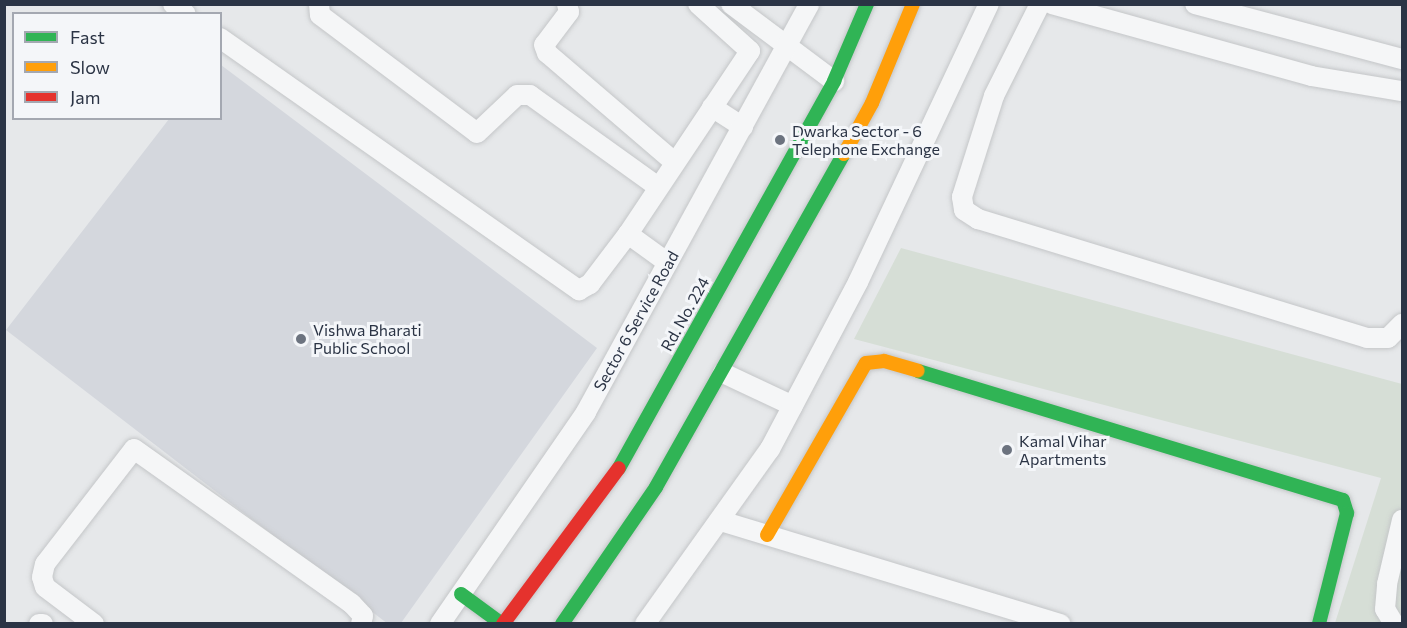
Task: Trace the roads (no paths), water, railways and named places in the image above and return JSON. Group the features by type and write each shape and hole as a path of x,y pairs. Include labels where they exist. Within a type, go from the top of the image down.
{"main road":[{"name":"Rd. No. 224","path":"503,624 614,476 834,81 867,4"},
{"path":"562,624 656,488 723,373 872,103 913,4"},
{"path":"768,535 866,363 884,361 1342,500 1347,513 1319,624"},
{"path":"461,594 503,624"}],"street":[{"path":"319,4 320,15 477,133 517,95 530,95 658,187"},
{"path":"567,4 569,12 544,45 547,53 674,162"},
{"path":"222,39 571,287 579,290 590,284 628,234 750,47 698,4"},
{"path":"731,4 834,81"},
{"name":"Sector 6 Service Road","path":"440,624 556,459 668,263 809,4"},
{"path":"645,624 721,521 793,406 989,4"},
{"path":"1040,4 994,96 962,197 964,210 978,219 1367,338 1388,338 1402,324"},
{"path":"1052,4 1311,76 1402,91"},
{"path":"1195,4 1402,59"},
{"path":"712,107 743,127"},
{"path":"628,234 668,263"},
{"path":"723,373 793,406"},
{"path":"94,624 45,587 42,578 45,564 134,449 352,604 363,616 361,624"},
{"path":"1394,624 1385,609 1387,584 1402,520"},
{"path":"721,521 1061,624"}],"place":[{"name":"Dwarka Sector - 6 Telephone Exchange","path":"780,140"},
{"name":"Vishwa Bharati Public School","path":"301,339"},
{"name":"Kamal Vihar Apartments","path":"1007,450"}]}
